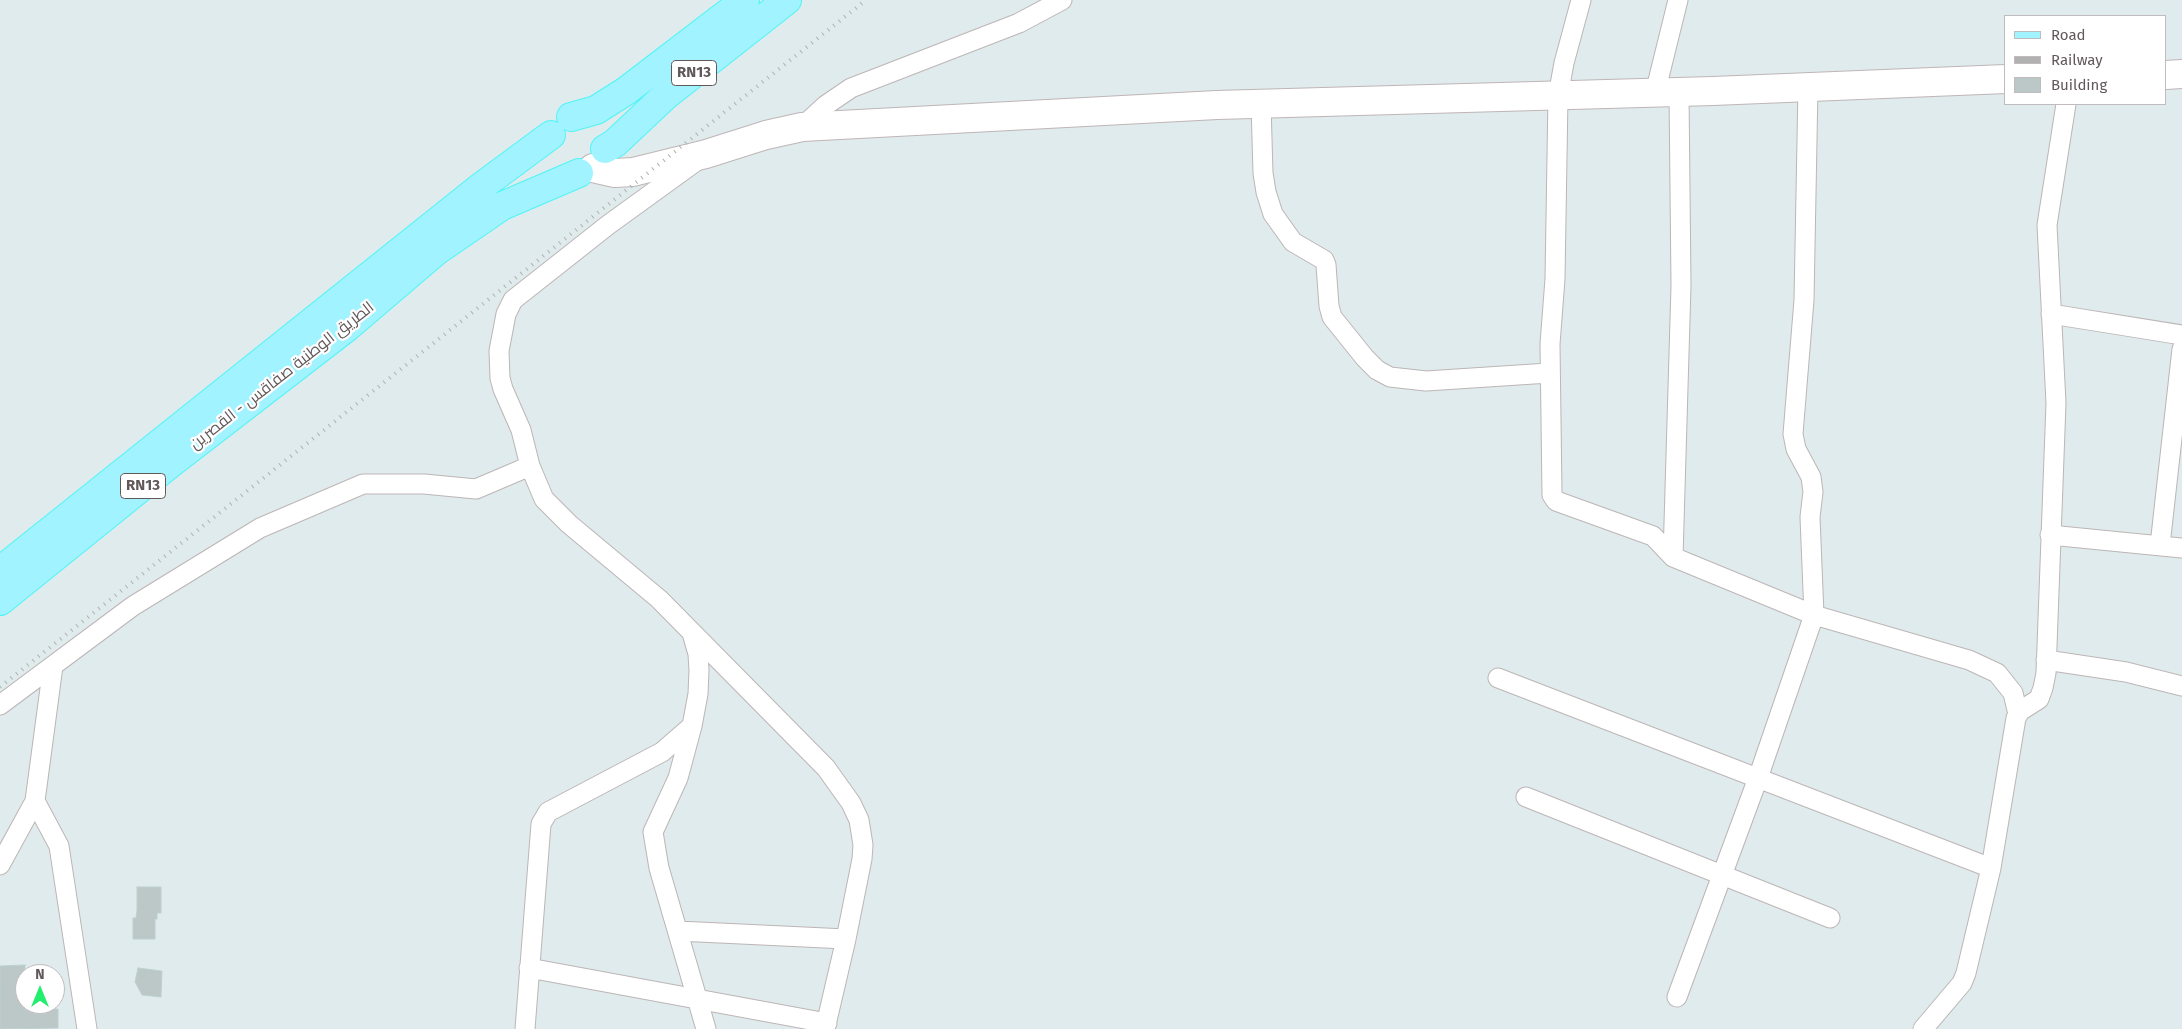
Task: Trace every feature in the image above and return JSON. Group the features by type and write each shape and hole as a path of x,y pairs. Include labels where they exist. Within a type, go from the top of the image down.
{"main road":[{"name":"RN13","path":"551,135 555,126 571,117 596,110 626,92 745,0"},
{"name":"الطريق الوطنية صفاقس - القصرين","path":"338,318 502,206 592,163 665,96 787,0"},
{"path":"2167,75 2182,74"},
{"path":"551,135 549,144 554,161 569,172 620,155 661,164 706,154 766,135 802,127 1261,104 1558,96 2004,79"},
{"path":"571,117 589,118 602,131 592,163"},
{"name":"الطريق الوطنية صفاقس - القصرين","path":"6,581 338,318 489,181 551,135"}],"street":[{"path":"802,127 826,105 851,88 1019,23 1062,0"},
{"path":"1581,0 1564,62 1558,96 1555,279 1550,372 1552,495 1556,501 1654,536 1673,557 1814,615 1969,660 1997,673 2013,693 2018,714 2011,744 1991,868 1966,972 1962,983 1923,1029"},
{"path":"1673,557 1681,296 1667,92 1678,0"},
{"path":"1677,997 1758,778 1814,615 1810,517 1813,492 1811,477 1796,449 1793,434 1804,300 1808,87"},
{"path":"1261,104 1263,173 1266,192 1273,214 1293,242 1324,260 1332,317 1377,370 1390,377 1426,381 1550,372"},
{"path":"2018,714 2039,699 2043,688 2046,660 2056,403 2047,225 2066,105"},
{"path":"528,968 699,999 826,1026 846,939 862,859 863,845 859,820 851,803 826,768 659,599 555,512 544,499 530,466 521,430 502,389 499,372 499,351 506,314 513,300 608,225 706,154"},
{"path":"2051,314 2182,335"},
{"path":"2160,545 2182,349"},
{"path":"0,705 133,606 260,528 363,484 424,484 476,489 530,466"},
{"path":"2050,535 2182,548"},
{"path":"692,632 698,654 699,670 698,694 692,726 673,791 653,832 660,868 699,999 706,1029"},
{"path":"2046,660 2126,672 2182,686"},
{"path":"0,865 35,801 53,666"},
{"path":"1498,678 1991,868"},
{"path":"525,1029 528,968 541,824 548,812 662,752 692,726"},
{"path":"1526,797 1830,918"},
{"path":"35,801 60,846 87,1029"},
{"path":"678,931 846,939"}],"building":[{"path":"137,887 161,887 161,913 157,913 157,919 155,919 155,939 133,939 133,918 136,918 137,910"},
{"path":"15,965 15,1014 58,1014 58,1028 0,1029 0,966"},
{"path":"138,968 162,971 161,997 142,995 135,982"}],"railway":[{"path":"0,687 866,0"}]}
